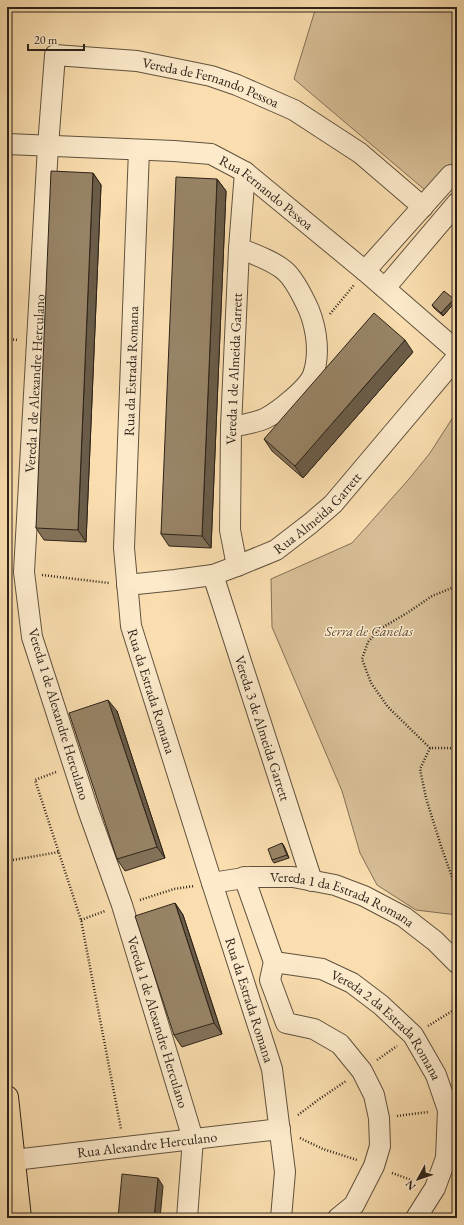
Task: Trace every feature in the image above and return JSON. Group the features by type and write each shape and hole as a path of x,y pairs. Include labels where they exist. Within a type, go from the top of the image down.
{"main road":[{"path":"7,1097 20,1218"}],"street":[{"name":"Vereda de Fernando Pessoa","path":"48,146 55,55 137,61 211,76 237,85 294,110 360,153 423,207"},
{"name":"Rua Fernando Pessoa","path":"7,144 211,154 246,172 365,271 457,351"},
{"name":"Vereda 1 de Alexandre Herculano","path":"48,146 24,572 32,636 88,810 129,903 193,1139 187,1218"},
{"name":"Rua da Estrada Romana","path":"139,150 124,548 131,626 272,1069 285,1172 281,1218"},
{"name":"Vereda 1 de Almeida Garrett","path":"237,566 230,530 231,427 239,248 246,172"},
{"path":"365,271 451,175 457,178"},
{"path":"385,288 457,203"},
{"path":"231,427 266,418 294,398 312,377 318,352 313,320 302,295 286,272 267,260 239,248"},
{"name":"Rua Almeida Garrett","path":"127,585 213,575 276,550 333,504 457,357"},
{"name":"Vereda 3 de Almeida Garrett","path":"213,575 312,881"},
{"path":"244,877 274,962 270,980 286,1023 314,1029 340,1044 362,1070 374,1094 379,1118 380,1146 374,1166 354,1204 338,1218"},
{"name":"Vereda 1 da Estrada Romana","path":"212,883 244,877 293,877 335,885 364,896 404,917 435,941 457,963"},
{"name":"Vereda 2 da Estrada Romana","path":"274,962 290,963 322,969 352,983 381,1005 413,1035 436,1075 448,1110 446,1158 435,1188 416,1218"},
{"name":"Rua Alexandre Herculano","path":"14,1160 280,1128"}],"path":[{"path":"336,307 347,293"},
{"path":"24,572 127,585"},
{"path":"457,586 432,596 380,630 368,642 362,659 371,683 388,707 430,748 450,748 457,750"},
{"path":"430,748 420,769 426,798 457,891"},
{"path":"59,772 35,780 81,920 116,1107"},
{"path":"7,861 58,852"},
{"path":"81,920 174,889"},
{"path":"318,1100 413,1035 457,1008"},
{"path":"379,1118 448,1110"},
{"path":"323,1148 435,1188"}],"green space":[{"path":"316,7 457,7 457,162 425,190 294,79"},
{"name":"Serra de Canelas","path":"457,411 457,915 416,910 377,885 360,853 342,791 272,627 271,579 352,543 430,453"}],"building":[{"path":"51,171 93,173 78,530 36,528"},
{"path":"176,177 217,179 202,536 161,534"},
{"path":"444,291 454,299 441,313 432,305"},
{"path":"374,313 405,340 295,466 264,439"},
{"path":"108,700 157,847 117,859 69,713"},
{"path":"282,843 287,855 272,860 268,849"},
{"path":"175,903 214,1023 174,1035 135,916"},
{"path":"122,1174 158,1178 154,1218 118,1218"}]}
